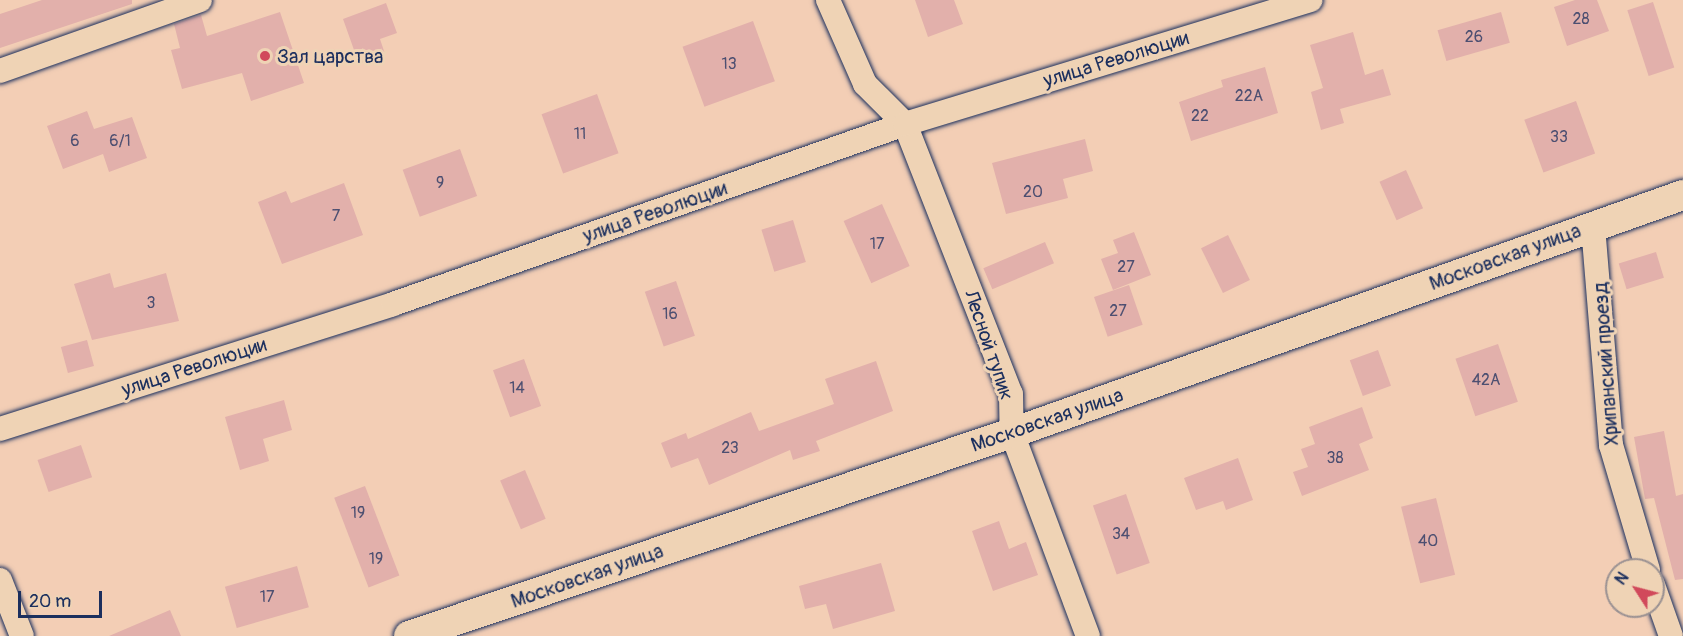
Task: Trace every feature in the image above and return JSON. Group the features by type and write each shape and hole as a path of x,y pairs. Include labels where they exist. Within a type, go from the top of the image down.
{"street":[{"path":"0,71 200,0"},
{"path":"828,0 865,84 905,124"},
{"name":"улица Революции","path":"0,429 393,304 905,124 1310,0"},
{"name":"Лесной тупик","path":"905,124 1011,394 1012,433 1088,636"},
{"name":"Московская улица","path":"409,636 1012,433 1683,195"},
{"name":"Хрипанский проезд","path":"1593,226 1611,445 1644,558"},
{"path":"0,580 22,636"},
{"path":"1665,618 1671,636"}],"building":[{"path":"42,0 132,0 132,4 0,48 0,14"},
{"path":"915,0 954,0 963,24 928,37"},
{"path":"1575,0 1597,0 1609,31 1567,46 1554,7"},
{"path":"1653,2 1674,68 1649,76 1627,10"},
{"path":"386,3 397,33 380,39 385,54 359,64 343,19"},
{"path":"280,12 304,83 251,101 242,73 182,89 171,50 180,48 174,24 201,15 207,36"},
{"path":"1501,12 1510,43 1446,61 1438,30"},
{"path":"753,21 775,81 704,107 683,47"},
{"path":"1353,32 1365,75 1383,69 1391,95 1340,109 1344,123 1321,130 1311,92 1323,88 1310,45"},
{"path":"1265,67 1278,113 1191,141 1179,102 1223,87 1221,80"},
{"path":"597,94 619,153 563,173 542,114"},
{"path":"1576,101 1595,154 1543,172 1524,120"},
{"path":"87,111 94,129 132,117 147,158 109,172 103,154 63,169 47,126"},
{"path":"1085,139 1093,171 1063,179 1068,198 1006,214 992,163"},
{"path":"460,149 477,196 420,217 403,170"},
{"path":"1406,170 1423,208 1397,220 1380,182"},
{"path":"344,183 363,235 282,264 258,202 286,191 291,203"},
{"path":"882,204 910,266 871,283 844,221"},
{"path":"793,220 806,262 774,272 761,230"},
{"path":"1134,232 1151,275 1113,290 1101,259 1118,253 1113,240"},
{"path":"1228,235 1250,280 1223,293 1201,248"},
{"path":"1045,242 1054,263 992,289 983,268"},
{"path":"1656,252 1664,278 1627,289 1619,263"},
{"path":"110,273 114,288 166,273 179,321 92,340 74,284"},
{"path":"676,281 695,336 664,347 645,292"},
{"path":"1129,285 1143,325 1108,337 1094,297"},
{"path":"87,340 94,366 68,373 61,347"},
{"path":"1498,344 1518,402 1475,416 1455,359"},
{"path":"1378,350 1391,386 1363,396 1350,360"},
{"path":"524,359 541,406 510,417 493,370"},
{"path":"876,361 893,411 816,441 820,451 793,460 790,450 709,485 698,458 671,468 661,443 686,433 688,439 751,412 759,431 834,404 825,379"},
{"path":"284,400 292,430 263,439 269,461 240,470 225,417"},
{"path":"1362,407 1373,438 1359,444 1369,470 1302,496 1293,472 1308,467 1301,449 1315,444 1309,427"},
{"path":"1664,431 1676,496 1683,494 1683,579 1675,580 1654,498 1645,499 1634,437"},
{"path":"81,445 92,477 49,492 38,460"},
{"path":"1238,458 1253,500 1226,510 1223,501 1196,510 1184,478"},
{"path":"525,470 546,519 521,529 500,481"},
{"path":"365,486 399,576 369,587 334,498"},
{"path":"1126,494 1150,563 1117,574 1093,505"},
{"path":"1436,498 1455,575 1420,583 1401,507"},
{"path":"999,521 1009,549 1026,542 1038,575 993,591 972,531"},
{"path":"881,563 895,611 833,629 826,604 805,609 799,586"},
{"path":"297,566 309,607 237,628 225,587"},
{"path":"170,610 181,636 109,636"}],"place":[{"name":"Зал царства","path":"265,56"}]}
